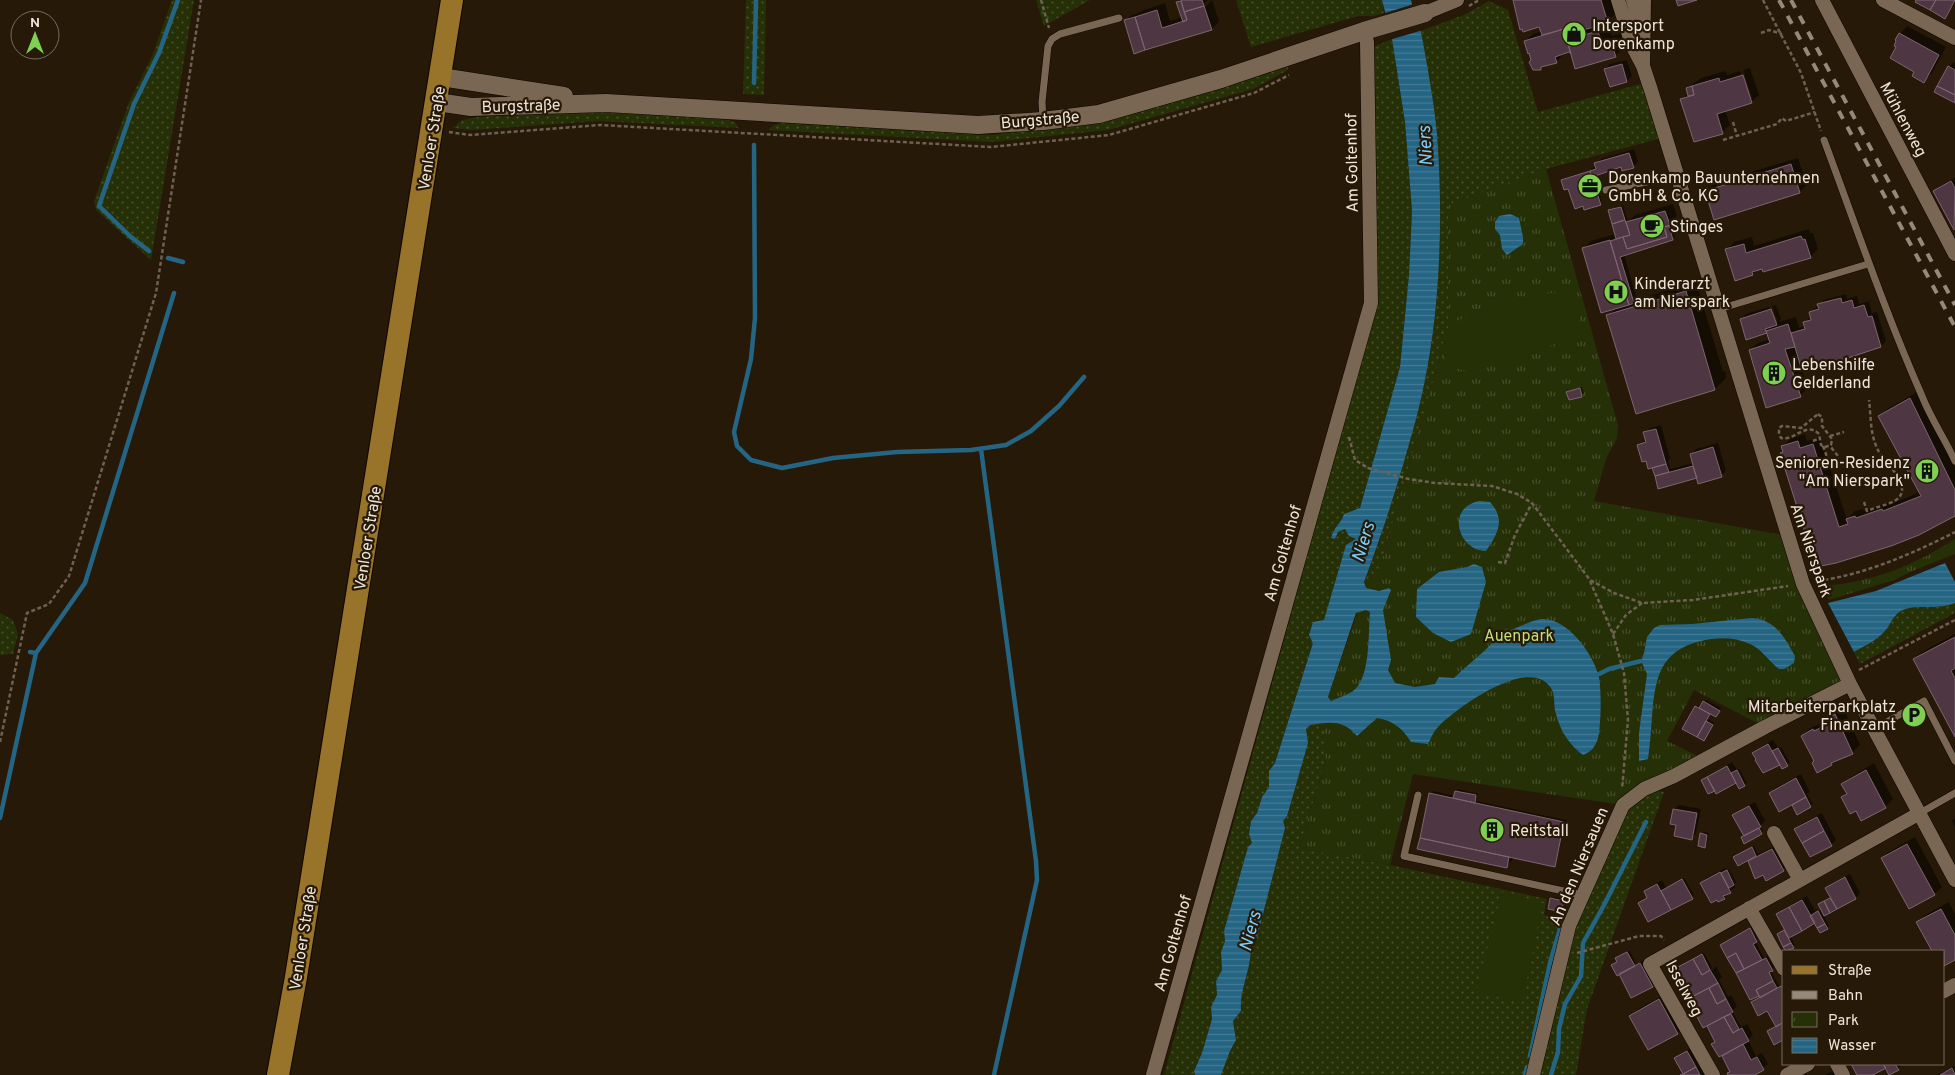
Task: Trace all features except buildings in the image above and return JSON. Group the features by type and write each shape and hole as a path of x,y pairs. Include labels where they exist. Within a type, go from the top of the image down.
{"main road":[{"name":"Venloer Straße","path":"278,1075 300,957 452,0"}],"street":[{"name":"Burgstraße","path":"437,102 471,107 606,103 978,125 1043,121 1099,114 1221,79 1370,29 1425,13 1457,0"},
{"name":"Am Nierspark","path":"1618,0 1632,45 1643,66 1803,584 1848,681 1955,880"},
{"name":"Am Nierspark","path":"1633,0 1644,38"},
{"name":"Am Nierspark","path":"1643,66 1644,0"},
{"name":"Mühlenweg","path":"1822,0 1955,254"},
{"path":"1893,2 1955,38"},
{"name":"Am Goltenhof","path":"1153,1075 1371,303 1366,42 1370,29"},
{"name":"Burgstraße","path":"441,77 606,103"},
{"name":"An den Niersauen","path":"1534,1075 1569,926 1623,805 1644,789 1674,776 1848,681"},
{"name":"Isselweg","path":"1712,1075 1650,964 1920,813"},
{"path":"1774,833 1800,880"},
{"path":"1750,908 1782,965"},
{"path":"1787,1075 1806,1065"}],"lane":[{"path":"1043,121 1042,102 1048,46 1052,39 1060,34 1119,18"},
{"path":"1824,140 1868,264 1923,400 1955,461"},
{"path":"1606,190 1677,176"},
{"path":"1719,309 1868,264"},
{"path":"1874,729 1924,702 1955,761"},
{"path":"1920,813 1955,794"},
{"path":"1418,795 1404,856 1582,895"}],"path":[{"path":"0,742 27,613 49,604 69,576 156,293 201,0"},
{"path":"1041,0 1052,39"},
{"path":"1763,0 1801,72 1824,140"},
{"path":"1761,32 1769,30 1782,34"},
{"path":"1723,140 1776,124 1782,118 1786,121 1815,112"},
{"path":"1733,122 1737,136"},
{"path":"1864,502 1867,511 1895,501 1901,494 1899,478 1882,457 1874,442 1869,400"},
{"path":"1830,446 1832,443 1830,436 1822,426 1821,415 1818,414 1806,426 1799,430 1787,438 1781,438 1778,432 1779,428 1785,425 1799,430 1812,430 1820,434 1821,445 1823,446 1827,461 1833,464 1838,456 1830,446"},
{"path":"1337,422 1345,429 1355,460 1368,468 1409,479 1434,483 1492,486 1517,494 1532,503 1590,580 1613,634 1624,673 1628,720 1621,785 1623,805"},
{"path":"1830,436 1844,432"},
{"path":"1792,435 1794,440"},
{"path":"1812,441 1820,438"},
{"path":"1823,446 1830,446"},
{"path":"1498,562 1505,563 1515,535 1532,503"},
{"path":"1590,580 1614,593 1642,603 1693,600 1803,584 1875,567 1955,532"},
{"path":"1613,634 1626,615 1642,603"},
{"path":"1848,681 1955,620"},
{"path":"1595,948 1639,936 1662,936 1672,952"}],"green space":[{"path":"172,0 194,0 151,260 96,210 94,201 129,102 153,54"},
{"path":"746,0 766,0 764,95 743,94"},
{"path":"1036,0 1090,0 1044,26"},
{"path":"1236,0 1382,0 1384,13 1374,16 1358,16 1251,47"},
{"path":"1489,1 1508,10 1538,112 1648,82 1665,137 1546,169 1448,205 1448,329 1378,574 1366,588 1364,582 1380,540 1437,294 1440,240 1437,133 1421,31 1466,14"},
{"path":"1392,39 1405,122 1412,211 1409,275 1400,367 1360,508 1344,514 1332,534 1331,538 1335,539 1338,532 1345,529 1356,539 1346,546 1324,621 1313,643 1275,763 1269,771 1269,787 1262,797 1257,813 1251,821 1249,834 1252,843 1248,847 1224,931 1225,941 1221,952 1222,970 1216,981 1217,995 1211,1007 1212,1019 1202,1053 1194,1070 1195,1075 1164,1075 1377,303 1373,47"},
{"path":"1288,67 1288,70 1253,89 1108,130 992,142 768,130 774,125 782,123 991,135 1102,122"},
{"path":"603,111 726,119 736,123 738,128 599,121 471,130 453,128 462,120 478,117"},
{"name":"Auenpark","path":"1546,169 1618,425 1617,438 1606,459 1594,501 1788,536 1850,684 1765,727 1694,690 1667,741 1710,762 1623,805 1413,774 1390,865 1299,848 1326,761 1322,723 1328,697 1366,588 1378,573 1448,329 1448,205"},
{"path":"1549,293 1567,297 1578,306 1580,313 1576,328 1564,340 1473,371 1456,368 1446,359 1443,349 1443,338 1447,329 1454,323 1479,312"},
{"path":"1955,539 1955,554 1894,580 1829,600 1823,586 1858,581 1892,571 1924,557"},
{"path":"1955,603 1955,613 1860,664 1854,652 1881,635 1901,611"},
{"path":"0,613 13,620 18,634 13,654 0,655"},
{"path":"1322,723 1326,760 1299,848 1390,865 1547,899 1544,915 1562,920 1527,1075 1221,1075 1236,1040 1233,1021 1241,1011 1242,993 1250,959 1250,942 1283,821 1308,743 1306,729 1310,725"},
{"path":"1644,789 1664,792 1587,1009 1576,1075 1537,1075 1569,926 1623,805"},
{"path":"1502,892 1543,903 1522,1003 1476,992"}],"water":[{"name":"Niers","path":"1382,0 1411,0 1421,32 1434,109 1439,169 1440,241 1435,313 1424,384 1398,481 1364,582 1366,588 1379,591 1389,588 1391,590 1383,610 1391,660 1388,670 1395,683 1415,687 1435,684 1439,677 1454,678 1502,635 1519,626 1537,620 1550,620 1560,624 1577,638 1595,665 1601,696 1598,738 1588,752 1583,755 1578,751 1566,737 1560,726 1551,688 1541,679 1527,677 1493,688 1476,698 1438,727 1428,744 1411,742 1397,726 1377,718 1357,736 1341,724 1310,725 1306,729 1308,743 1287,816 1283,821 1285,828 1257,937 1250,942 1250,959 1242,993 1241,1011 1233,1021 1236,1040 1221,1075 1195,1075 1194,1071 1202,1053 1212,1019 1211,1007 1217,995 1216,981 1222,970 1221,952 1225,941 1224,931 1248,847 1252,843 1249,834 1251,821 1257,813 1262,797 1269,787 1269,771 1275,763 1313,643 1309,635 1313,622 1324,620 1346,545 1356,539 1349,536 1345,529 1338,532 1335,539 1331,538 1344,514 1360,508 1400,367 1409,275 1412,211 1405,122 1392,39","holes":["1366,610 1370,612 1368,654 1363,676 1359,685 1353,691 1331,701 1328,697 1356,613"]},
{"path":"1510,214 1519,218 1523,244 1507,255 1502,249 1500,235 1495,229 1495,222 1499,216"},
{"path":"1480,501 1490,502 1498,515 1499,521 1497,532 1486,551 1476,549 1468,544 1459,528 1459,519 1462,511 1469,505"},
{"path":"1945,563 1955,582 1955,603 1901,611 1881,635 1854,652 1828,603 1876,591"},
{"path":"1474,564 1482,567 1486,582 1471,634 1451,642 1433,633 1416,617 1417,589 1439,572"},
{"path":"1752,618 1767,622 1778,631 1795,656 1794,663 1784,669 1779,669 1754,646 1732,639 1720,638 1701,641 1676,652 1668,659 1658,679 1653,703 1648,759 1639,761 1639,733 1647,674 1641,661 1647,637 1654,628 1660,625"}],"pier":[{"path":"1414,4 1423,30 1389,40 1382,14"}],"waterway":[{"path":"149,251 131,237 99,206 134,104 159,53 178,0"},
{"path":"754,83 756,0"},
{"path":"754,145 755,318 751,359 734,432 737,446 751,460 782,468 833,458 897,452 971,450 1006,445 1031,431 1059,406 1084,377"},
{"path":"168,258 183,262"},
{"path":"30,652 36,653 85,583 174,293"},
{"path":"981,449 1037,880 994,1075"},
{"path":"0,818 36,653"},
{"path":"1599,674 1609,669 1641,661"},
{"path":"1551,1075 1558,1052 1559,1029 1565,1004 1581,976 1583,943 1646,822"},
{"path":"1530,1056 1550,963 1560,929"},
{"path":"1525,1075 1527,1067"}],"railway":[{"path":"1779,0 1955,327"},
{"path":"1791,0 1955,305"}],"place":[{"name":"Intersport Dorenkamp","path":"1574,34"},
{"name":"Dorenkamp Bauunternehmen GmbH & Co. KG","path":"1590,186"},
{"name":"Stinges","path":"1652,226"},
{"name":"Kinderarzt am Nierspark","path":"1616,292"},
{"name":"Lebenshilfe Gelderland","path":"1774,373"},
{"name":"Senioren-Residenz \"Am Nierspark\"","path":"1927,471"},
{"name":"Mitarbeiterparkplatz Finanzamt","path":"1914,715"},
{"name":"Reitstall","path":"1492,830"}]}
